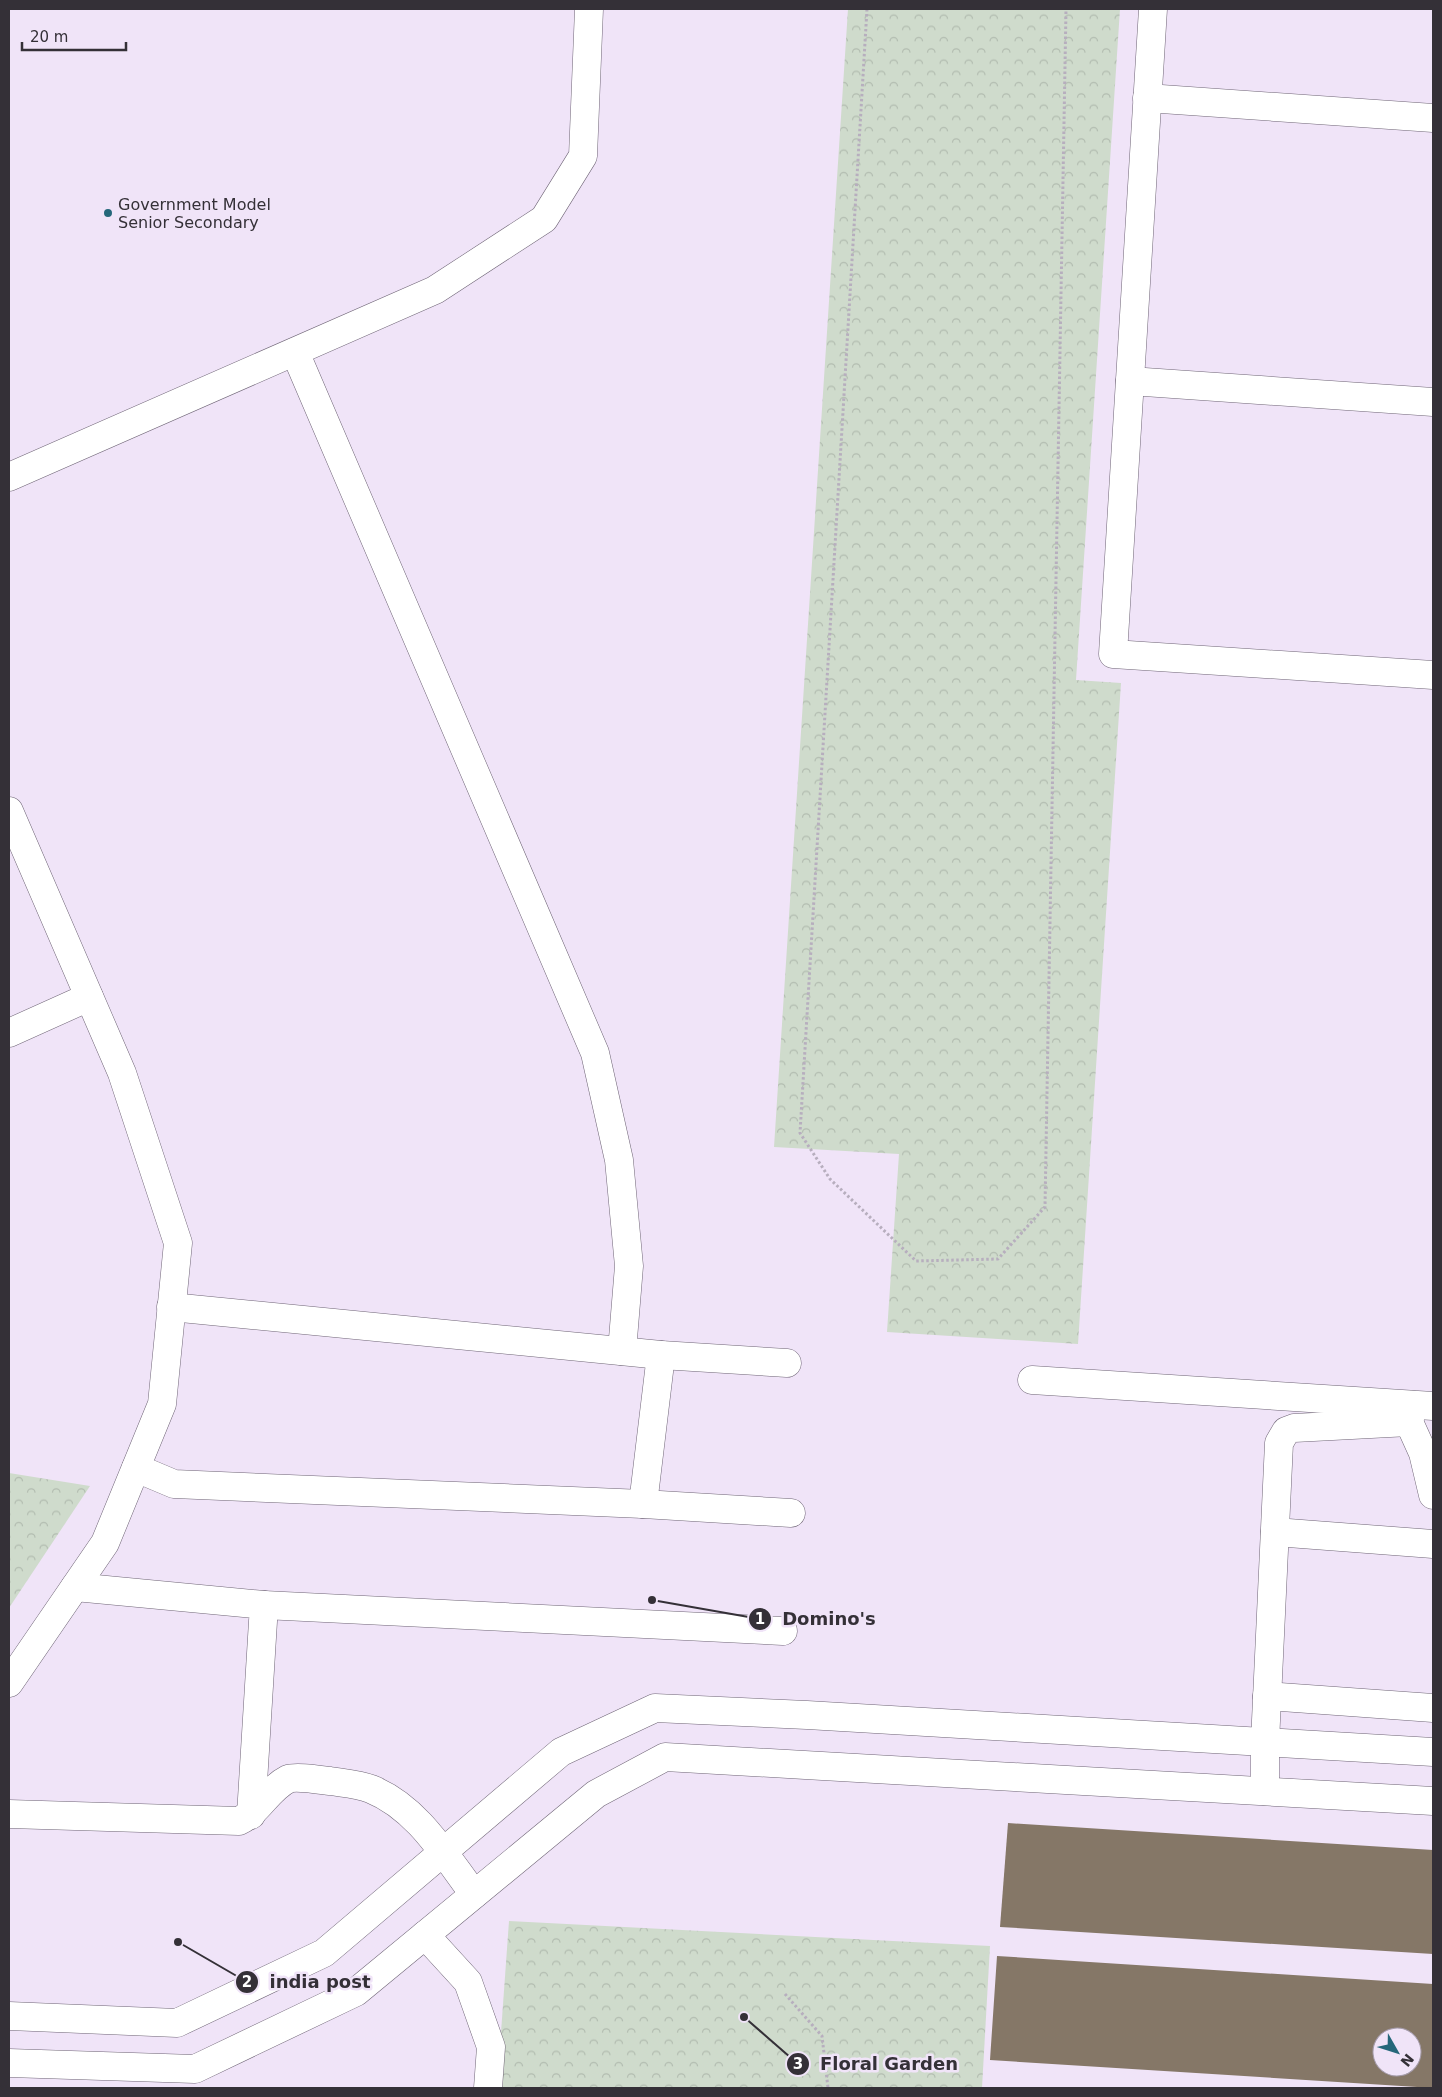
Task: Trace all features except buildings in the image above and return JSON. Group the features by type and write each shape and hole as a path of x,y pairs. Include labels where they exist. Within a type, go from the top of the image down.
{"street":[{"path":"9,477 435,290 544,219 584,156 589,9"},
{"path":"1153,9 1113,654 1433,675"},
{"path":"1147,98 1433,118"},
{"path":"295,352 595,1053 618,1160 629,1266 622,1351"},
{"path":"1130,381 1433,402"},
{"path":"9,811 122,1073 178,1243 162,1404 105,1543 9,1683"},
{"path":"9,1033 89,997"},
{"path":"171,1307 661,1355 787,1363"},
{"path":"643,1504 661,1355"},
{"path":"1032,1380 1418,1411"},
{"path":"1418,1411 1423,1453 1433,1495"},
{"path":"1265,1791 1265,1742 1279,1443 1286,1431 1294,1428 1418,1411"},
{"path":"136,1468 174,1484 643,1504 791,1513"},
{"path":"1275,1532 1433,1544"},
{"path":"75,1587 264,1605 783,1631"},
{"path":"251,1815 264,1605"},
{"path":"1267,1696 1433,1708"},
{"path":"9,2016 176,2022 324,1953 561,1752 655,1708 807,1715 1432,1752 1433,1720"},
{"path":"9,2063 195,2069 356,1992 596,1794 664,1757 1433,1801"},
{"path":"9,1814 239,1820 251,1815 271,1792 290,1778 321,1780 369,1788 390,1798 408,1811 474,1894"},
{"path":"425,1935 468,1982 491,2047 488,2088"}],"path":[{"path":"868,9 800,1133 830,1179 916,1261 998,1259 1045,1207 1066,9"},
{"path":"785,1994 822,2036 828,2088"}],"green space":[{"path":"848,9 1120,9 1076,680 1121,683 1078,1344 887,1332 899,1154 774,1147"},
{"path":"9,1473 90,1486 9,1608"},
{"path":"509,1921 990,1946 982,2088 497,2088"}],"place":[{"name":"Government Model Senior Secondary","path":"108,213"},
{"name":"Domino's","path":"652,1600"},
{"name":"india post","path":"178,1942"},
{"name":"Floral Garden","path":"744,2017"}]}
